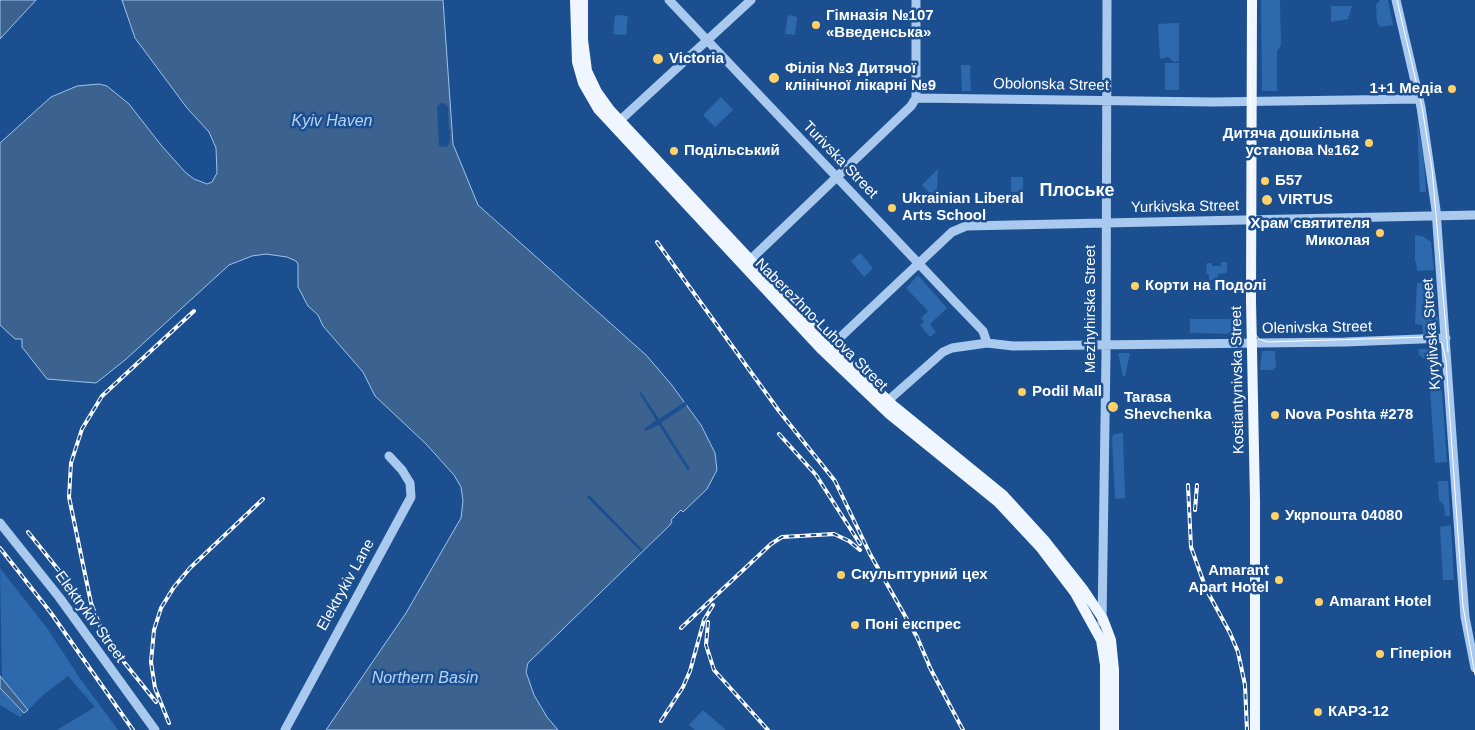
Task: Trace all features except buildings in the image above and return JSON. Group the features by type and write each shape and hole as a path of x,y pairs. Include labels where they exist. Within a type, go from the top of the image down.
{"main road":[{"name":"Naberezhno-Luhova Street","path":"575,0 576,52 579,72 593,102 616,123 750,260 884,403 1010,501 1060,557 1103,619"},
{"name":"Naberezhno-Luhova Street","path":"583,0 584,51 588,71 597,92 616,123 811,339 1010,514 1040,547 1075,593 1102,640"},
{"name":"Kostiantynivska Street","path":"1252,0 1251,300 1254,343 1255,730"},
{"name":"Mezhyhirska Street","path":"1103,619 1110,640 1113,658 1114,730"},
{"name":"Mezhyhirska Street","path":"1102,640 1105,665 1105,730"}],"street":[{"name":"Turivska Street","path":"669,0 837,176 982,332 987,343"},
{"path":"616,123 751,0"},
{"path":"750,260 911,106 916,98 916,0"},
{"name":"Mezhyhirska Street","path":"1102,640 1106,344 1107,0"},
{"name":"Kyrylivska Street","path":"1396,0 1419,99 1437,216 1464,609 1475,668"},
{"name":"Obolonska Street","path":"916,98 1253,101 1419,99"},
{"name":"Yurkivska Street","path":"831,346 952,232 966,226 1475,215"},
{"name":"Olenivska Street","path":"884,403 943,352 952,348 987,343 1013,346 1446,338"},
{"name":"Elektrykiv Lane","path":"285,730 411,497 410,483 402,470 389,456"},
{"name":"Elektrykiv Street","path":"0,523 59,597 155,730"}],"shaded area":[{"path":"1261,0 1280,0 1281,45 1277,51 1277,91 1262,91"},
{"path":"1380,0 1388,0 1393,25 1380,27 1377,22 1376,5"},
{"path":"1331,6 1352,6 1348,19 1331,22"},
{"path":"615,15 628,16 626,35 613,34"},
{"path":"788,15 797,17 795,35 785,34"},
{"path":"1179,23 1179,61 1174,62 1168,57 1160,59 1158,24"},
{"path":"1165,63 1179,63 1179,90 1165,90"},
{"path":"961,65 970,65 971,91 962,91"},
{"path":"721,97 733,110 715,127 703,115"},
{"path":"1417,119 1424,161 1426,192 1420,192"},
{"path":"938,169 937,190 931,195 922,185"},
{"path":"1011,177 1023,177 1023,192 1011,192"},
{"path":"1415,235 1422,236 1431,242 1434,270 1417,271"},
{"path":"860,253 873,268 864,277 851,261"},
{"path":"1221,262 1227,262 1227,273 1218,274 1218,280 1209,280 1209,274 1206,274 1207,263 1212,263 1212,266 1221,266"},
{"path":"918,275 947,308 930,324 936,332 930,337 920,325 924,322 921,318 928,311 906,288"},
{"path":"1434,282 1436,295 1429,296 1430,315 1438,316 1439,329 1435,333 1423,334 1422,325 1415,324 1417,283"},
{"path":"1190,319 1240,319 1243,334 1190,333"},
{"path":"1419,349 1437,349 1439,351 1447,462 1435,463 1428,361 1419,355"},
{"path":"1262,351 1275,351 1276,368 1274,370 1260,370"},
{"path":"1118,353 1130,353 1125,377 1123,376"},
{"path":"1123,433 1125,498 1115,499 1112,437 1114,434"},
{"path":"1438,481 1448,481 1450,516 1445,516 1444,505 1439,500"},
{"path":"1451,525 1454,580 1443,580 1440,527"},
{"path":"0,568 47,628 79,677 118,730 57,730 95,707 68,676 43,695 28,710 2,678"},
{"path":"0,688 24,713 20,717 0,705"},
{"path":"703,710 725,730 695,730 689,725"}],"water":[{"path":"0,0 36,0 0,39"},
{"name":"Kyiv Haven","path":"122,0 443,0 453,144 478,205 646,355 671,384 701,425 715,453 717,470 707,489 683,512 681,510 671,520 670,525 528,663 526,672 534,695 547,717 558,730 326,730 406,613 461,518 463,501 461,487 454,475 426,444 375,396 363,372 323,326 318,315 308,306 298,287 298,264 296,261 287,257 266,254 252,256 229,265 125,360 96,383 47,379 22,347 22,339 15,339 0,325 0,143 51,97 77,86 99,84 107,86 129,104 185,172 194,179 207,184 212,182 217,173 216,148 209,132 187,108 135,38"},
{"path":"0,676 28,710 24,713 0,688"}],"pier":[{"path":"444,103 448,107 449,130 452,132 450,132 450,142 447,147 439,146 437,107 439,104"},
{"path":"641,392 659,419 685,402 687,405 661,423 690,469 688,471 659,425 645,431 644,429 656,420 639,393"},
{"path":"589,495 643,550 641,552 587,497"}],"tram line":[{"path":"1249,0 1253,331 1259,339 1267,342 1429,337 1442,343 1446,361 1463,606 1475,675"},
{"path":"1397,0 1422,107 1432,169 1448,352"}],"railway":[{"path":"657,242 779,411 835,481 870,554 917,637 932,672"},
{"path":"115,651 102,631 91,603 69,497 71,463 82,429 102,396 194,311"},
{"path":"779,434 816,475 860,544"},
{"path":"1188,485 1191,547 1206,589 1238,652 1245,685 1247,730"},
{"path":"1195,510 1197,485"},
{"path":"169,723 155,688 151,662 154,630 161,608 174,587 190,568 263,499"},
{"path":"28,532 77,593 90,614"},
{"path":"681,628 771,544 782,537 834,534 849,541 860,550"},
{"path":"0,548 51,613 133,730"},
{"path":"661,721 683,687 690,671 704,620 713,605"},
{"path":"708,622 706,645 714,670 768,730"},
{"path":"112,647 156,702"},
{"path":"929,666 963,730"}],"place":[{"name":"Гімназія №107 «Введенська»","path":"816,25"},
{"name":"Victoria","path":"658,59"},
{"name":"Філія №3 Дитячої клінічної лікарні №9","path":"774,78"},
{"name":"1+1 Медіа","path":"1452,89"},
{"name":"Дитяча дошкільна установа №162","path":"1369,143"},
{"name":"Подільський","path":"674,151"},
{"name":"Б57","path":"1265,181"},
{"name":"VIRTUS","path":"1267,200"},
{"name":"Ukrainian Liberal Arts School","path":"892,208"},
{"name":"Храм святителя Миколая","path":"1380,233"},
{"name":"Корти на Подолі","path":"1135,286"},
{"name":"Podil Mall","path":"1022,392"},
{"name":"Tarasa Shevchenka","path":"1113,407"},
{"name":"Nova Poshta #278","path":"1275,415"},
{"name":"Укрпошта 04080","path":"1275,516"},
{"name":"Скульптурний цех","path":"841,575"},
{"name":"Amarant Apart Hotel","path":"1279,580"},
{"name":"Amarant Hotel","path":"1319,602"},
{"name":"Поні експрес","path":"855,625"},
{"name":"Гіперіон","path":"1380,654"},
{"name":"КАРЗ-12","path":"1318,712"}],"district":[{"name":"Плоське","path":"1077,191"}],"water label":[{"name":"Northern Basin","path":"425,679"}]}
